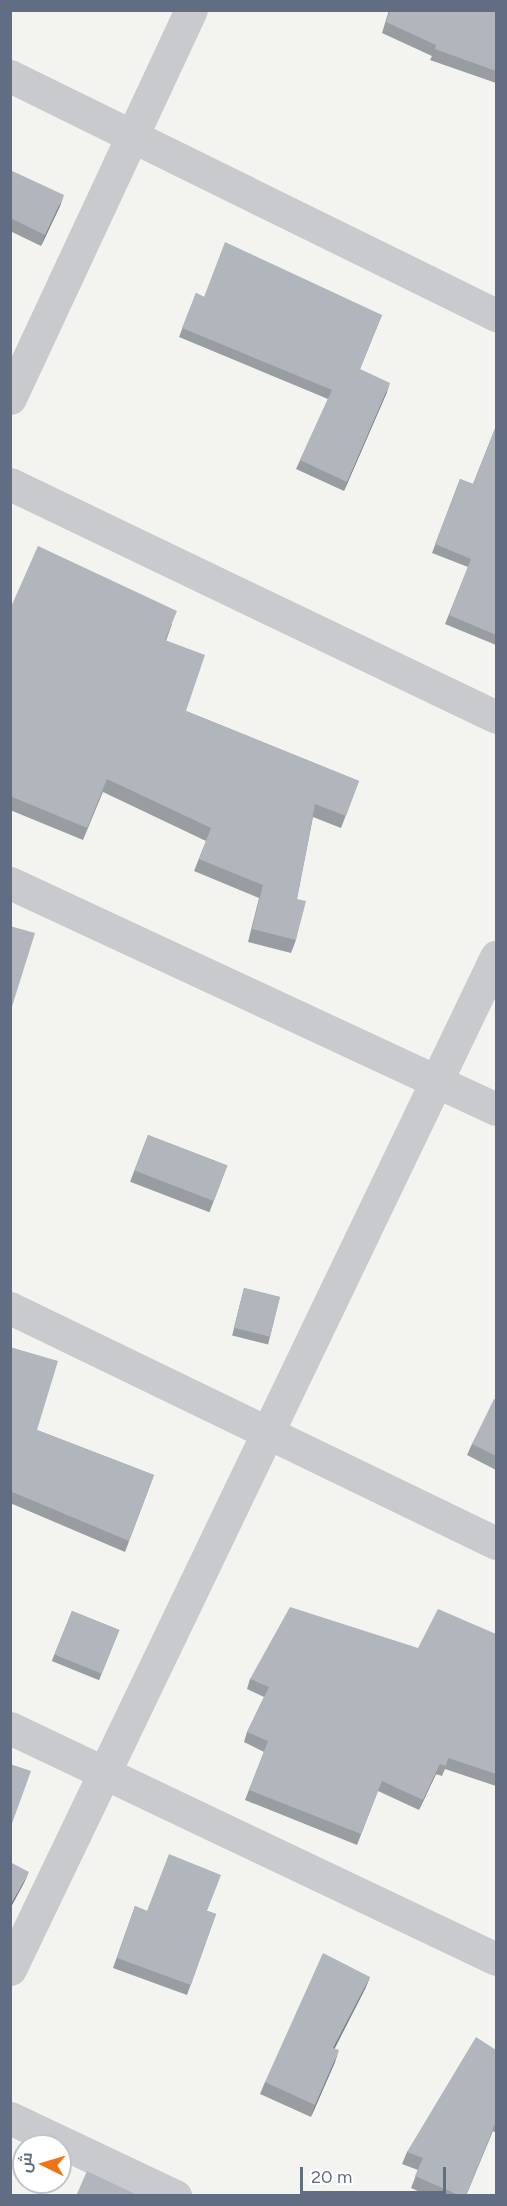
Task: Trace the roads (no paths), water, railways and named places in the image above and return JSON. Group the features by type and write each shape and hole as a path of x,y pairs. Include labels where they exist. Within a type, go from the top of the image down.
{"street":[{"path":"10,398 191,10"},
{"path":"10,76 496,315"},
{"path":"10,484 496,717"},
{"path":"10,883 496,1109"},
{"path":"10,1969 496,957"},
{"path":"10,1308 496,1543"},
{"path":"10,1728 104,1775 496,1959"},
{"path":"10,2118 175,2196"}]}
